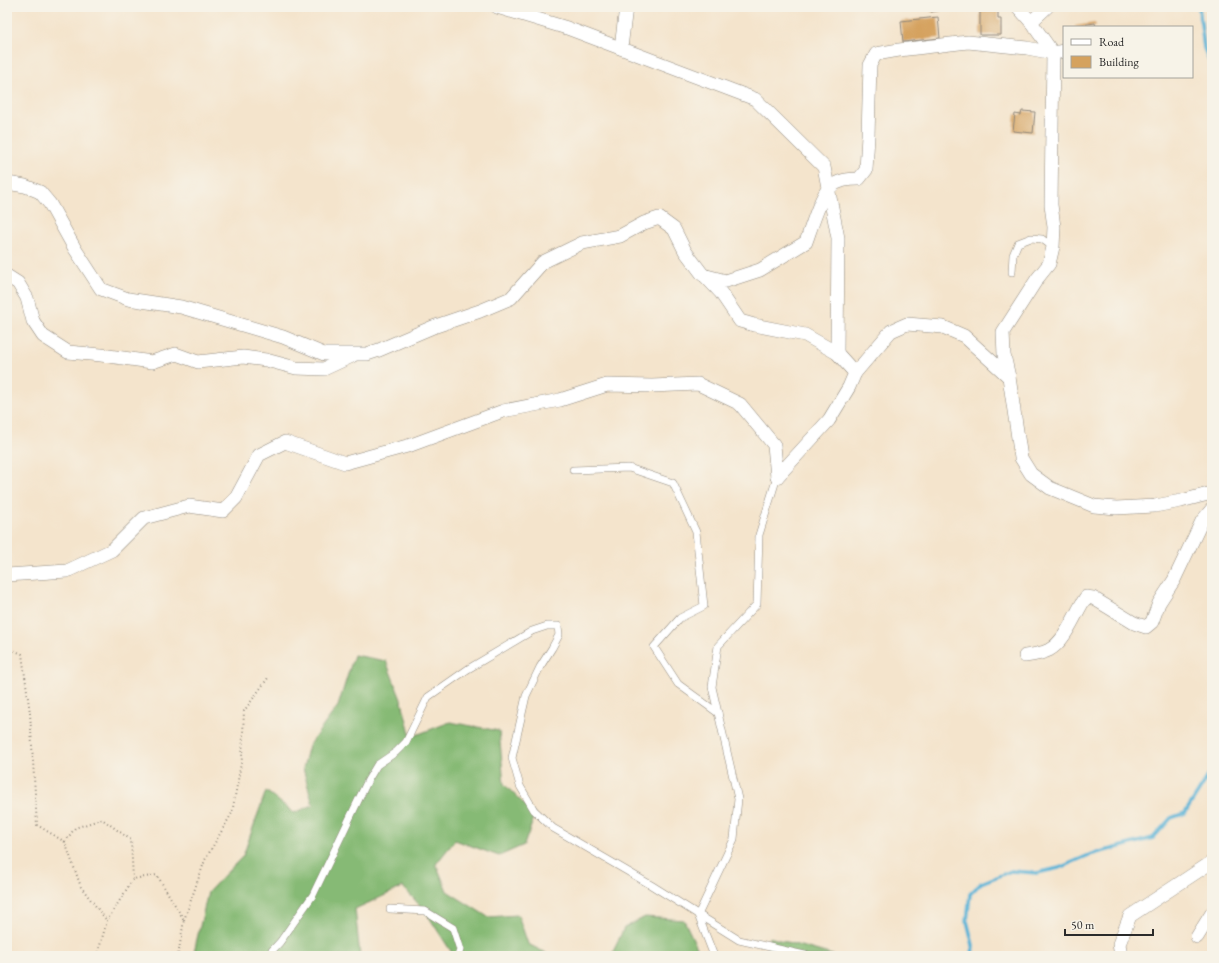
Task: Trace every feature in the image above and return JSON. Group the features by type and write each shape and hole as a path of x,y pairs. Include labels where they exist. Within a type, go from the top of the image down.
{"street":[{"path":"497,7 567,28 754,99 824,167 838,238 837,353"},
{"path":"622,48 626,7"},
{"path":"1018,7 1059,52 1050,205 1054,227 1053,247 1049,264 1037,279 1003,332 1004,355 1009,377 1021,458 1030,474 1050,488 1094,506 1116,508 1155,506 1181,501 1212,492"},
{"path":"1031,22 1047,7"},
{"path":"703,275 726,281 760,270 806,242 816,213 828,188 845,179 859,179 866,170 870,65 876,54 968,42 1059,52"},
{"path":"7,183 24,186 40,192 50,204 75,249 101,289 128,299 188,309 283,337 324,354 366,354 433,327 480,311 511,298 543,262 582,243 620,236 644,223 659,218 674,229 685,251 703,275 721,293 740,321 805,335 837,353 855,373"},
{"path":"7,276 18,283 27,298 33,321 43,336 68,352 152,362 176,354 198,362 243,357 266,360 296,368 324,369 356,354"},
{"path":"777,477 829,420 849,387 855,373 891,331 907,324 943,327 964,336 1009,377"},
{"path":"7,575 67,571 112,550 144,518 189,506 223,511 236,498 259,455 285,442 345,463 411,445 503,411 560,400 607,385 652,386 698,384 740,404 774,445 777,477"},
{"path":"1025,656 1039,654 1050,649 1062,639 1086,598 1093,598 1134,623 1146,627 1152,622 1159,603 1174,580 1202,521 1212,509"},
{"path":"1121,956 1119,944 1130,916 1212,862"},
{"path":"1197,937 1212,913"}],"lane":[{"path":"1012,272 1012,255 1018,243 1031,238 1042,240 1053,247"},
{"path":"573,470 629,468 673,483 696,532 704,606 680,618 654,647 678,684 718,713"},
{"path":"714,956 698,915 734,839 738,799 712,687 718,646 757,604 759,535 777,477"},
{"path":"267,956 280,942 313,895 368,780 377,765 396,752 406,742 428,697 468,669 498,651 532,631 547,626 558,626 559,635 540,667 526,696 512,758 520,786 534,810 553,828 651,885 739,940 809,956"},
{"path":"390,909 425,911 453,928 460,950 458,956"}],"path":[{"path":"7,647 22,654 30,712 36,825 65,842 81,887 107,921"},
{"path":"178,956 184,920 205,860 232,813 242,758 244,710 268,678"},
{"path":"65,842 75,828 102,819 131,840 133,879 107,921 97,956"},
{"path":"133,879 158,876 184,920"}],"green space":[{"path":"354,655 386,661 402,702 411,737 450,722 499,731 504,784 535,815 524,845 499,856 455,840 436,864 447,891 488,917 518,915 528,944 546,953 548,956 454,956 425,911 403,887 355,909 360,956 193,956 208,892 243,856 266,791 294,813 313,805 303,768 309,745 338,706"},
{"path":"645,917 684,920 701,956 611,956 624,928"},
{"path":"769,937 836,956 767,956"}],"building":[{"path":"930,7 954,7 954,8 931,12"},
{"path":"980,10 998,10 998,19 1001,19 1001,35 980,35"},
{"path":"938,17 940,38 903,42 901,21"},
{"path":"1095,23 1096,26 1075,26"},
{"path":"1022,111 1035,112 1033,133 1013,131 1015,114 1021,115"}],"waterway":[{"path":"1199,7 1204,48 1212,68"},
{"path":"972,956 973,945 967,921 970,894 981,883 1011,871 1037,873 1059,868 1089,855 1153,838 1171,818 1185,813 1212,770"}]}
